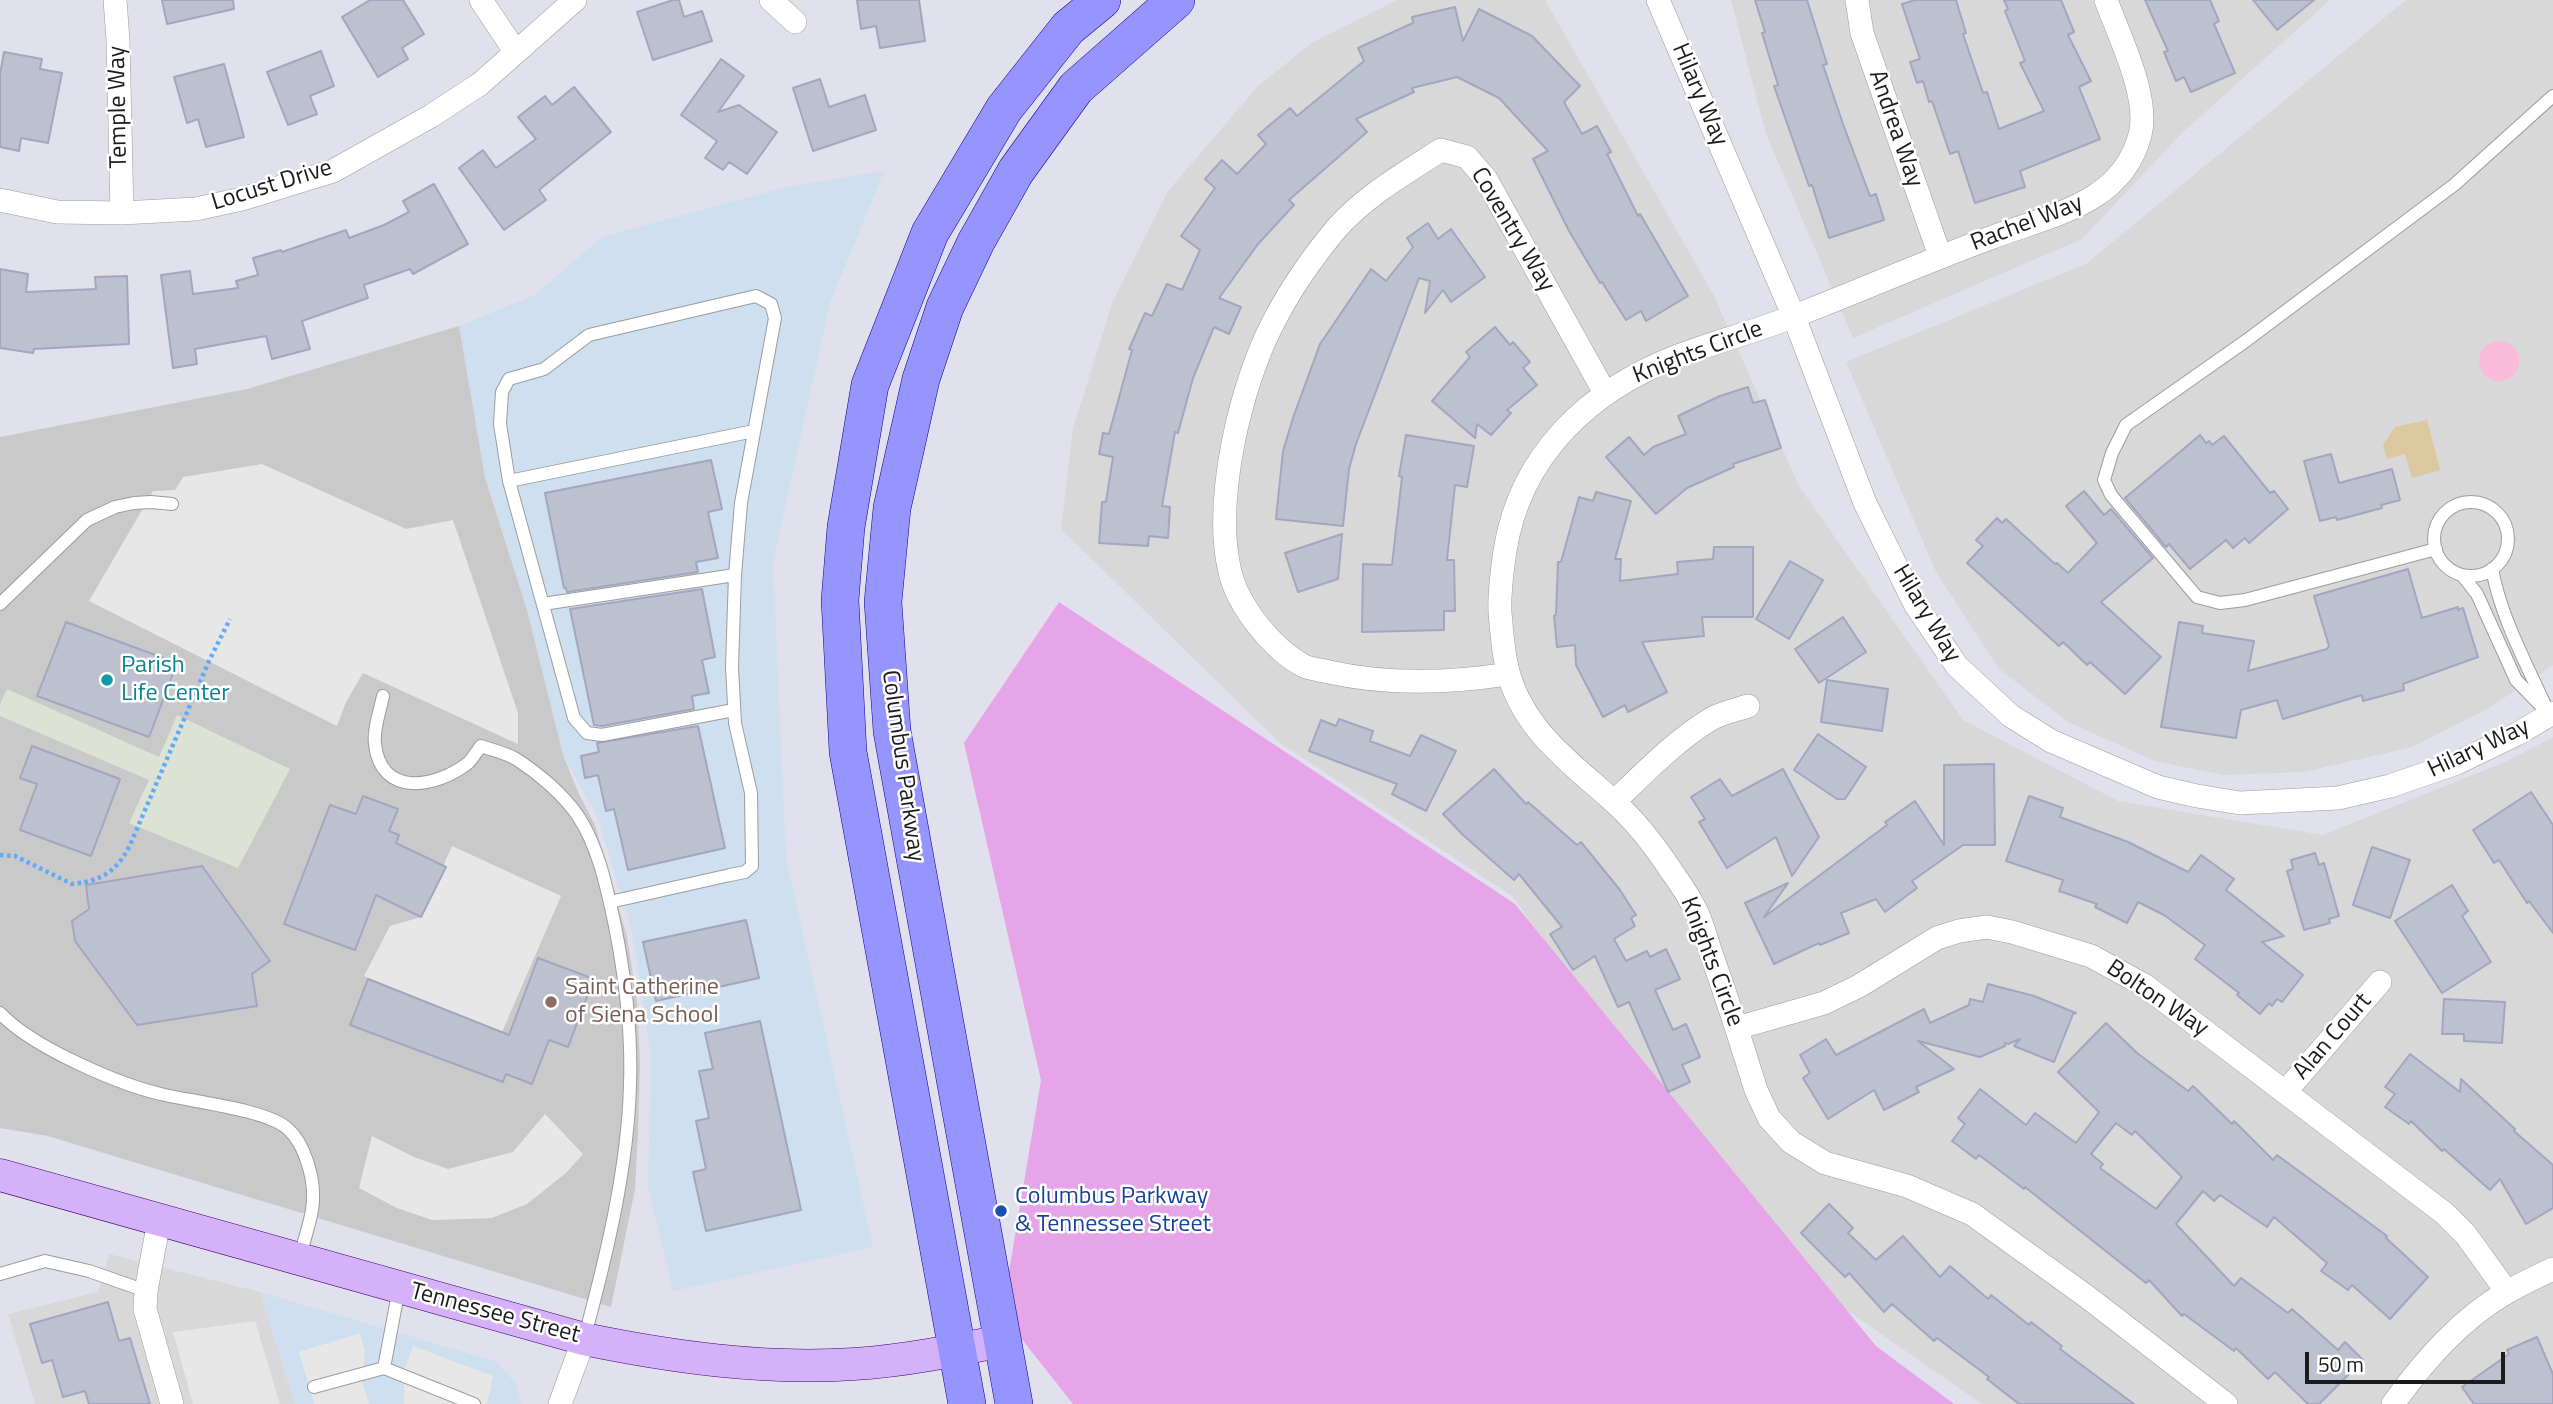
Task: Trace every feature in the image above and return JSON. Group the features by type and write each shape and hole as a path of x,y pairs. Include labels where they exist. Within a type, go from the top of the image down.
{"main road":[{"name":"Columbus Parkway","path":"967,1404 848,752 840,600 846,527 870,385 930,233 1004,109 1068,28 1102,0"},
{"name":"Columbus Parkway","path":"1014,1404 892,730 883,602 892,508 921,379 945,307 976,242 1016,171 1076,88 1176,0"},
{"name":"Tennessee Street","path":"0,1175 584,1339 647,1352 757,1364 854,1364 1001,1341"}],"street":[{"name":"Temple Way","path":"115,0 122,214"},
{"path":"481,0 515,51"},
{"name":"Locust Drive","path":"0,200 57,212 122,214 242,200 333,171 431,116 480,84 575,0"},
{"path":"771,0 795,22"},
{"name":"Hilary Way","path":"1658,0 1794,317 1865,503 1914,604 1957,666 2011,716 2051,741 2158,787 2240,803 2338,798 2390,786 2457,763 2552,716"},
{"name":"Andrea Way","path":"1857,0 1862,33 1940,256"},
{"name":"Rachel Way","path":"1794,317 1940,256 2088,202 2110,186 2121,173 2140,134 2142,110 2133,73 2106,0"},
{"name":"Coventry Way","path":"1508,674 1453,681 1359,678 1305,666 1269,639 1243,603 1230,574 1225,537 1234,436 1250,378 1273,323 1303,272 1338,227 1383,187 1441,150 1467,156 1486,179 1605,393"},
{"name":"Knights Circle","path":"1794,317 1677,356 1605,393 1568,423 1544,453 1522,492 1509,524 1502,570 1500,609 1508,674 1519,701 1544,740 1615,802 1648,838 1695,907 1761,1099 1769,1118 1791,1142 1825,1163 1907,1186 1972,1214 2086,1296 2226,1404"},
{"path":"1615,802 1642,774 1689,735 1713,718 1748,706"},
{"name":"Bolton Way","path":"1737,1028 1824,1003 1859,986 1937,938 1959,931 1987,927 2038,939 2091,956 2144,985 2444,1213 2466,1235 2507,1292"},
{"name":"Alan Court","path":"2286,1091 2380,982"},
{"path":"159,1221 145,1309 172,1404"},
{"path":"2393,1404 2435,1351 2463,1324 2507,1292 2553,1269"},
{"path":"561,1404 584,1339"}],"lane":[{"path":"2436,549 2245,600 2220,603 2197,597 2111,495 2104,480 2112,453 2126,425 2247,340 2454,185 2553,96"},
{"path":"610,902 745,872 752,866 751,793 735,723 732,667 741,503 775,318 771,304 756,296 589,335 544,369 509,379 502,392 500,424 509,481 574,718 587,733 602,735 734,710"},
{"path":"509,481 754,431"},
{"path":"0,604 87,520 124,505 151,502 172,504"},
{"path":"2462,575 2482,574 2492,569 2500,562 2505,552 2507,531 2497,512 2487,505 2474,502 2450,508 2435,528 2436,549 2443,563 2462,575 2477,594 2516,680 2552,716"},
{"path":"2492,569 2496,592 2508,622 2552,716"},
{"path":"543,604 735,575"},
{"path":"383,696 374,742 382,764 398,782 426,783 442,777 468,762 481,746 515,758 564,799 577,814 594,847 610,902 627,1002 630,1082 629,1113 608,1252 584,1339"},
{"path":"0,1013 51,1048 105,1074 161,1094 268,1118 288,1128 300,1143 314,1182 313,1210 299,1258"},
{"path":"0,1274 45,1261 89,1271 146,1291"},
{"path":"384,1368 400,1288"},
{"path":"314,1387 384,1368 474,1404"}],"path":[{"path":"0,855 15,856 72,884 110,873 122,860 130,845 230,619"}],"shaded area":[{"path":"1397,0 1545,0 1713,294 1799,486 1963,720 2118,801 2323,835 2503,763 2553,737 2553,1404 1982,1404 1835,1302 1676,1120 1512,896 1280,743 1061,529 1073,428 1113,301 1168,191 1258,86 1313,42"},
{"path":"1731,0 2330,0 2182,133 2082,239 1853,338 1766,134"},
{"path":"2406,0 2553,0 2553,665 2489,708 2412,747 2304,772 2223,775 2155,761 2070,723 1999,669 1936,572 1846,362 2086,264"},
{"path":"884,171 830,303 773,562 786,858 873,1247 673,1291 648,1187 651,1055 632,931 597,816 563,755 526,606 485,478 459,326 535,295 602,237 783,188"},
{"path":"459,326 485,478 527,610 563,755 595,825 627,937 637,1001 640,1062 635,1189 611,1307 48,1136 0,1128 0,437 247,389"},
{"path":"2499,341 2513,347 2519,361 2513,375 2499,381 2485,375 2479,361 2485,347"},
{"path":"2427,420 2440,470 2412,478 2405,454 2387,459 2383,445 2395,427"},
{"path":"262,464 406,529 453,520 518,713 518,744 363,673 346,702 337,726 89,601 153,491 175,490 183,477"},
{"path":"1059,602 1515,904 1876,1346 1954,1404 1073,1404 1002,1314 1041,1080 964,743"},
{"path":"7,689 159,757 177,715 290,769 238,868 129,823 149,780 0,716 0,704"},
{"path":"452,846 561,896 502,1032 364,976 390,926 421,917"},
{"path":"545,1114 583,1154 566,1173 527,1204 492,1218 432,1220 397,1208 359,1188 372,1136 414,1157 448,1169 513,1152"},
{"path":"109,1254 260,1292 295,1404 35,1404 8,1314 98,1292"},
{"path":"260,1292 497,1362 517,1385 521,1404 295,1404"},
{"path":"255,1321 280,1404 193,1404 173,1332"},
{"path":"360,1333 365,1352 362,1382 369,1404 314,1404 299,1352"},
{"path":"413,1346 493,1376 487,1404 404,1404 404,1371"}],"building":[{"path":"162,0 233,0 234,9 167,24"},
{"path":"370,0 403,0 424,34 402,48 408,59 378,77 342,17"},
{"path":"679,0 684,17 702,11 712,41 653,60 637,12"},
{"path":"857,0 919,0 925,41 880,48 876,26 861,29"},
{"path":"1755,0 1807,0 1827,64 1823,65 1843,124 1870,196 1876,194 1884,220 1829,238 1774,86 1778,85"},
{"path":"1915,0 1956,0 1966,33 1963,34 1983,93 1987,92 1999,129 2044,111 2020,63 2025,61 2005,11 2008,9 2004,0 2061,0 2074,32 2068,35 2091,81 2079,87 2100,139 2020,171 2025,187 1975,203 1958,151 1950,154 1932,101 1929,102 1923,81 1917,83 1910,62 1920,59 1902,4"},
{"path":"2145,0 2210,0 2219,21 2214,24 2235,73 2191,92 2184,77 2176,81 2164,52 2168,51"},
{"path":"2253,0 2314,0 2277,30"},
{"path":"1455,7 1463,41 1479,9 1532,36 1580,86 1564,102 1582,134 1597,126 1611,152 1607,154 1638,216 1640,214 1688,296 1646,321 1641,311 1626,320 1569,231 1533,159 1548,151 1499,98 1457,77 1412,88 1414,92 1356,119 1367,132 1289,200 1294,205 1258,244 1219,298 1241,307 1229,334 1214,327 1193,378 1178,433 1175,432 1162,506 1170,507 1168,538 1149,536 1148,546 1099,543 1102,502 1106,502 1113,457 1099,454 1103,433 1109,434 1132,350 1129,349 1145,313 1152,316 1167,284 1182,290 1200,250 1181,236 1215,188 1205,179 1222,160 1237,174 1266,144 1258,135 1290,108 1297,116 1364,61 1358,48 1413,23 1412,17"},
{"path":"321,51 334,86 310,96 317,114 288,125 267,72"},
{"path":"4,52 42,59 40,69 62,73 48,143 21,138 19,151 0,147 0,74"},
{"path":"721,59 744,76 718,112 739,105 777,132 747,174 729,162 723,170 705,158 717,141 681,115"},
{"path":"224,64 244,137 206,147 198,119 187,123 174,77"},
{"path":"820,79 829,107 865,95 876,130 813,151 793,88"},
{"path":"574,87 611,132 539,190 546,200 504,230 459,168 483,150 496,168 536,139 518,117 545,96 552,105"},
{"path":"434,184 468,244 413,274 410,269 364,285 368,298 302,321 310,349 272,359 266,336 195,349 197,364 173,368 161,275 190,271 193,294 238,288 236,281 258,275 253,258 281,250 282,252 346,230 349,238 384,225 409,212 403,201"},
{"path":"1428,223 1438,239 1451,229 1485,277 1451,302 1443,290 1425,313 1430,281 1419,278 1356,444 1349,469 1343,526 1276,519 1283,451 1320,344 1371,269 1386,281 1413,247 1407,238"},
{"path":"0,269 28,274 26,292 96,289 95,277 127,276 129,344 34,349 33,353 0,348"},
{"path":"1495,327 1510,345 1513,342 1530,362 1523,368 1537,385 1507,410 1511,413 1491,435 1477,424 1475,438 1432,401 1470,357 1466,352"},
{"path":"1748,387 1753,403 1765,400 1781,448 1733,464 1734,467 1687,488 1656,514 1606,457 1629,437 1644,455 1653,447 1686,434 1678,416 1720,396"},
{"path":"1406,435 1474,446 1467,487 1455,485 1447,560 1454,560 1455,611 1444,611 1444,630 1362,632 1363,564 1392,565 1402,477 1399,476"},
{"path":"2200,435 2206,443 2209,441 2212,445 2224,436 2270,493 2274,491 2288,509 2249,543 2245,538 2233,548 2226,540 2190,569 2169,544 2166,547 2125,498"},
{"path":"2331,454 2339,483 2392,469 2400,500 2381,505 2382,508 2337,520 2336,517 2320,521 2304,461"},
{"path":"711,460 722,509 708,512 718,558 696,562 698,572 567,592 545,493"},
{"path":"2084,491 2104,515 2111,509 2153,558 2101,602 2161,657 2125,694 2090,662 2087,665 2063,642 2059,646 1967,563 1983,546 1976,540 1997,518 2002,523 2006,519 2068,573 2097,543 2066,506"},
{"path":"1596,492 1631,501 1615,559 1621,559 1620,581 1678,574 1677,562 1713,559 1714,547 1753,547 1753,617 1702,617 1704,636 1642,642 1667,692 1628,712 1625,705 1603,717 1576,665 1575,645 1557,647 1554,616 1558,562 1561,562 1579,497 1593,501"},
{"path":"1342,534 1338,579 1298,592 1285,553"},
{"path":"1790,561 1823,580 1789,639 1756,619"},
{"path":"2408,569 2422,618 2458,607 2458,610 2463,608 2478,657 2403,684 2404,690 2363,701 2362,695 2283,719 2277,700 2241,710 2236,738 2161,727 2179,622 2203,626 2202,633 2254,641 2248,671 2327,649 2329,646 2314,596"},
{"path":"702,589 715,657 702,660 709,693 692,696 694,709 602,726 594,725 570,609"},
{"path":"1843,617 1866,652 1819,683 1795,649"},
{"name":"Parish Life Center","path":"66,622 177,663 149,737 37,696"},
{"path":"1827,680 1888,689 1882,731 1821,722"},
{"path":"1339,719 1373,731 1370,741 1410,756 1421,735 1456,751 1426,811 1392,794 1397,784 1309,751 1321,720 1336,726"},
{"path":"698,726 725,848 628,870 614,809 606,811 598,775 585,778 581,756 599,752 597,743"},
{"path":"1818,734 1866,767 1845,799 1837,799 1794,770"},
{"path":"32,746 120,779 91,856 20,830 37,784 20,778"},
{"path":"1994,764 1995,845 1963,845 1912,881 1917,888 1885,912 1876,899 1841,913 1849,933 1820,945 1819,943 1774,964 1745,903 1788,883 1764,917 1915,801 1944,845 1944,765"},
{"path":"1494,769 1526,804 1528,802 1577,845 1581,842 1620,890 1636,915 1631,918 1635,926 1614,939 1626,961 1647,951 1650,957 1666,949 1680,979 1655,990 1673,1030 1686,1024 1700,1057 1682,1065 1690,1082 1668,1092 1629,1002 1618,1007 1595,956 1573,970 1550,934 1562,927 1519,874 1514,880 1443,814"},
{"path":"1783,769 1819,837 1792,876 1776,837 1727,868 1699,822 1705,819 1691,797 1720,779 1732,796"},
{"path":"2531,792 2553,825 2553,933 2529,901 2527,903 2499,860 2494,863 2473,830"},
{"path":"363,796 398,809 389,831 399,835 396,843 446,867 421,917 376,895 355,950 284,924 330,805 356,814"},
{"path":"2029,796 2063,808 2060,817 2128,842 2188,872 2201,855 2234,879 2226,890 2284,936 2262,942 2303,975 2282,1002 2277,999 2272,1006 2269,1003 2260,1014 2237,995 2239,993 2195,959 2205,945 2164,915 2138,902 2127,923 2095,907 2097,904 2059,891 2063,880 2006,861"},
{"path":"2372,847 2410,860 2390,918 2353,905"},
{"path":"2315,853 2319,865 2324,863 2339,916 2329,919 2330,923 2304,930 2287,871 2293,869 2291,860"},
{"path":"202,866 270,961 252,974 257,1006 137,1025 75,941 72,921 89,909 86,885"},
{"path":"2452,885 2468,911 2462,916 2491,962 2442,993 2395,921"},
{"path":"746,920 759,978 656,1001 643,942"},
{"path":"538,958 594,979 568,1047 549,1040 532,1084 506,1074 503,1082 350,1025 368,979 509,1035"},
{"path":"1988,984 2034,996 2076,1013 2073,1014 2054,1062 2014,1046 2020,1039 2005,1043 2005,1046 1980,1057 1918,1041 1954,1069 1916,1087 1919,1092 1884,1110 1874,1090 1828,1119 1803,1078 1810,1073 1800,1055 1826,1039 1836,1055 1924,1009 1930,1023 1969,1005 1970,999 1983,1002"},
{"path":"2444,999 2505,1002 2502,1043 2464,1041 2464,1034 2442,1034"},
{"path":"760,1021 801,1210 706,1231 693,1172 706,1169 696,1121 709,1118 699,1071 713,1069 705,1033"},
{"path":"2106,1023 2137,1053 2188,1091 2193,1086 2232,1124 2234,1121 2273,1160 2277,1155 2387,1236 2386,1238 2428,1277 2390,1319 2352,1285 2348,1290 2321,1271 2327,1263 2274,1217 2267,1227 2220,1195 2214,1201 2203,1191 2176,1224 2234,1286 2241,1278 2288,1313 2292,1309 2338,1350 2345,1342 2363,1360 2319,1404 2308,1404 2275,1372 2268,1379 2236,1348 2234,1351 2184,1314 2182,1316 2149,1280 2146,1283 2025,1187 2024,1189 1979,1155 1976,1159 1952,1141 1965,1124 1958,1118 1980,1089 2026,1125 2035,1113 2076,1143 2099,1112 2058,1072","holes":["2116,1123 2132,1135 2135,1131 2182,1177 2156,1209 2100,1168 2103,1164 2091,1154"]},
{"path":"2410,1054 2460,1092 2461,1079 2553,1165 2553,1208 2526,1224 2500,1179 2490,1190 2444,1149 2442,1151 2411,1121 2409,1124 2385,1107 2395,1094 2385,1087"},
{"path":"1829,1204 1853,1228 1848,1233 1876,1260 1903,1236 1940,1277 1950,1266 1988,1299 1991,1295 2029,1325 2031,1322 2062,1346 2060,1349 2134,1404 2019,1404 1987,1379 1989,1377 1937,1338 1934,1341 1892,1304 1884,1312 1849,1273 1845,1277 1801,1233"},
{"path":"108,1302 119,1341 130,1338 150,1404 89,1404 85,1391 63,1397 52,1360 42,1363 30,1324"},
{"path":"2537,1337 2553,1374 2553,1404 2474,1404 2462,1387 2509,1354 2507,1350"}],"place":[{"name":"Parish Life Center","path":"107,680"},
{"name":"Saint Catherine of Siena School","path":"551,1002"},
{"name":"Columbus Parkway & Tennessee Street","path":"1001,1211"}]}
